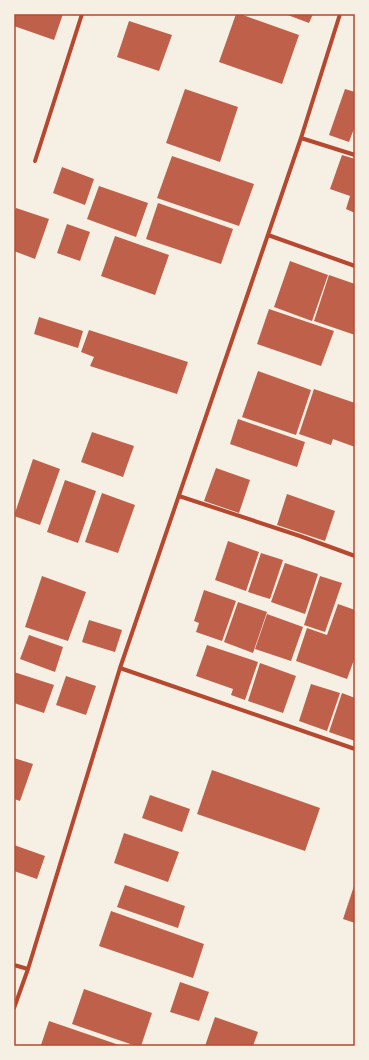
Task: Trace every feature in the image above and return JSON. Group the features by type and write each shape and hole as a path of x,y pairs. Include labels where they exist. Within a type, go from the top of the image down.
{"street":[{"path":"35,161 82,14"},
{"path":"14,1008 28,969 120,668 301,138 340,14"},
{"path":"301,138 355,155"},
{"path":"268,235 355,266"},
{"path":"179,496 355,556"},
{"path":"120,668 355,749"},
{"path":"14,965 28,969"}],"building":[{"path":"14,14 63,14 54,40 14,26"},
{"path":"236,14 240,14 299,35 282,84 219,62"},
{"path":"285,14 313,14 309,23"},
{"path":"129,21 172,35 159,71 117,57"},
{"path":"185,89 238,107 220,162 166,143"},
{"path":"345,89 355,92 355,126 349,142 329,135"},
{"path":"342,155 355,159 355,213 346,209 350,196 330,189"},
{"path":"172,156 254,184 239,226 157,198"},
{"path":"62,167 94,179 85,205 53,193"},
{"path":"99,186 148,203 136,237 87,219"},
{"path":"158,203 233,229 221,264 146,239"},
{"path":"16,208 49,219 35,259 14,251 14,213"},
{"path":"67,224 90,232 80,261 57,253"},
{"path":"115,236 169,255 155,295 101,276"},
{"path":"290,261 328,275 312,321 274,307"},
{"path":"329,275 355,284 355,335 314,321"},
{"path":"269,309 334,331 321,366 257,344"},
{"path":"39,317 83,331 78,348 34,334"},
{"path":"89,330 188,362 177,394 90,366 94,357 81,352"},
{"path":"258,371 311,390 296,435 242,417"},
{"path":"314,389 355,403 355,447 333,439 331,445 299,434"},
{"path":"238,419 305,442 297,467 230,444"},
{"path":"92,432 134,446 123,477 81,462"},
{"path":"33,459 60,469 40,525 14,516"},
{"path":"216,468 250,480 239,513 204,501"},
{"path":"65,480 96,491 78,543 47,532"},
{"path":"102,493 135,505 118,553 85,542"},
{"path":"287,494 335,511 325,541 277,525"},
{"path":"228,541 259,552 246,591 215,580"},
{"path":"261,553 283,560 270,599 248,592"},
{"path":"285,563 318,574 305,614 271,602"},
{"path":"42,576 86,592 68,641 25,627"},
{"path":"320,576 342,583 325,632 304,625"},
{"path":"204,590 236,601 222,641 196,632 199,623 194,621"},
{"path":"238,602 267,612 253,653 224,642"},
{"path":"338,604 355,610 355,657 347,679 296,661 307,628 327,635"},
{"path":"267,614 303,627 291,661 255,649"},
{"path":"89,620 122,630 115,652 82,642"},
{"path":"29,635 63,647 55,672 20,659"},
{"path":"207,645 258,662 245,700 231,695 233,689 196,676"},
{"path":"260,663 296,676 283,713 248,701"},
{"path":"14,672 54,685 44,713 14,703"},
{"path":"66,676 96,686 86,715 56,705"},
{"path":"311,684 340,693 327,731 299,721"},
{"path":"342,693 355,698 355,741 329,732"},
{"path":"14,758 33,764 20,801 14,799"},
{"path":"212,770 320,808 305,851 197,814"},
{"path":"150,795 190,809 182,832 142,818"},
{"path":"124,833 179,852 168,882 114,863"},
{"path":"14,845 45,856 37,879 14,871"},
{"path":"355,883 355,923 343,919"},
{"path":"125,885 185,906 178,928 117,907"},
{"path":"111,911 204,944 193,978 99,946"},
{"path":"180,982 209,992 199,1021 170,1012"},
{"path":"84,989 152,1013 141,1046 136,1046 72,1024"},
{"path":"215,1017 258,1032 253,1046 205,1046"},
{"path":"49,1021 122,1046 41,1045"}]}
